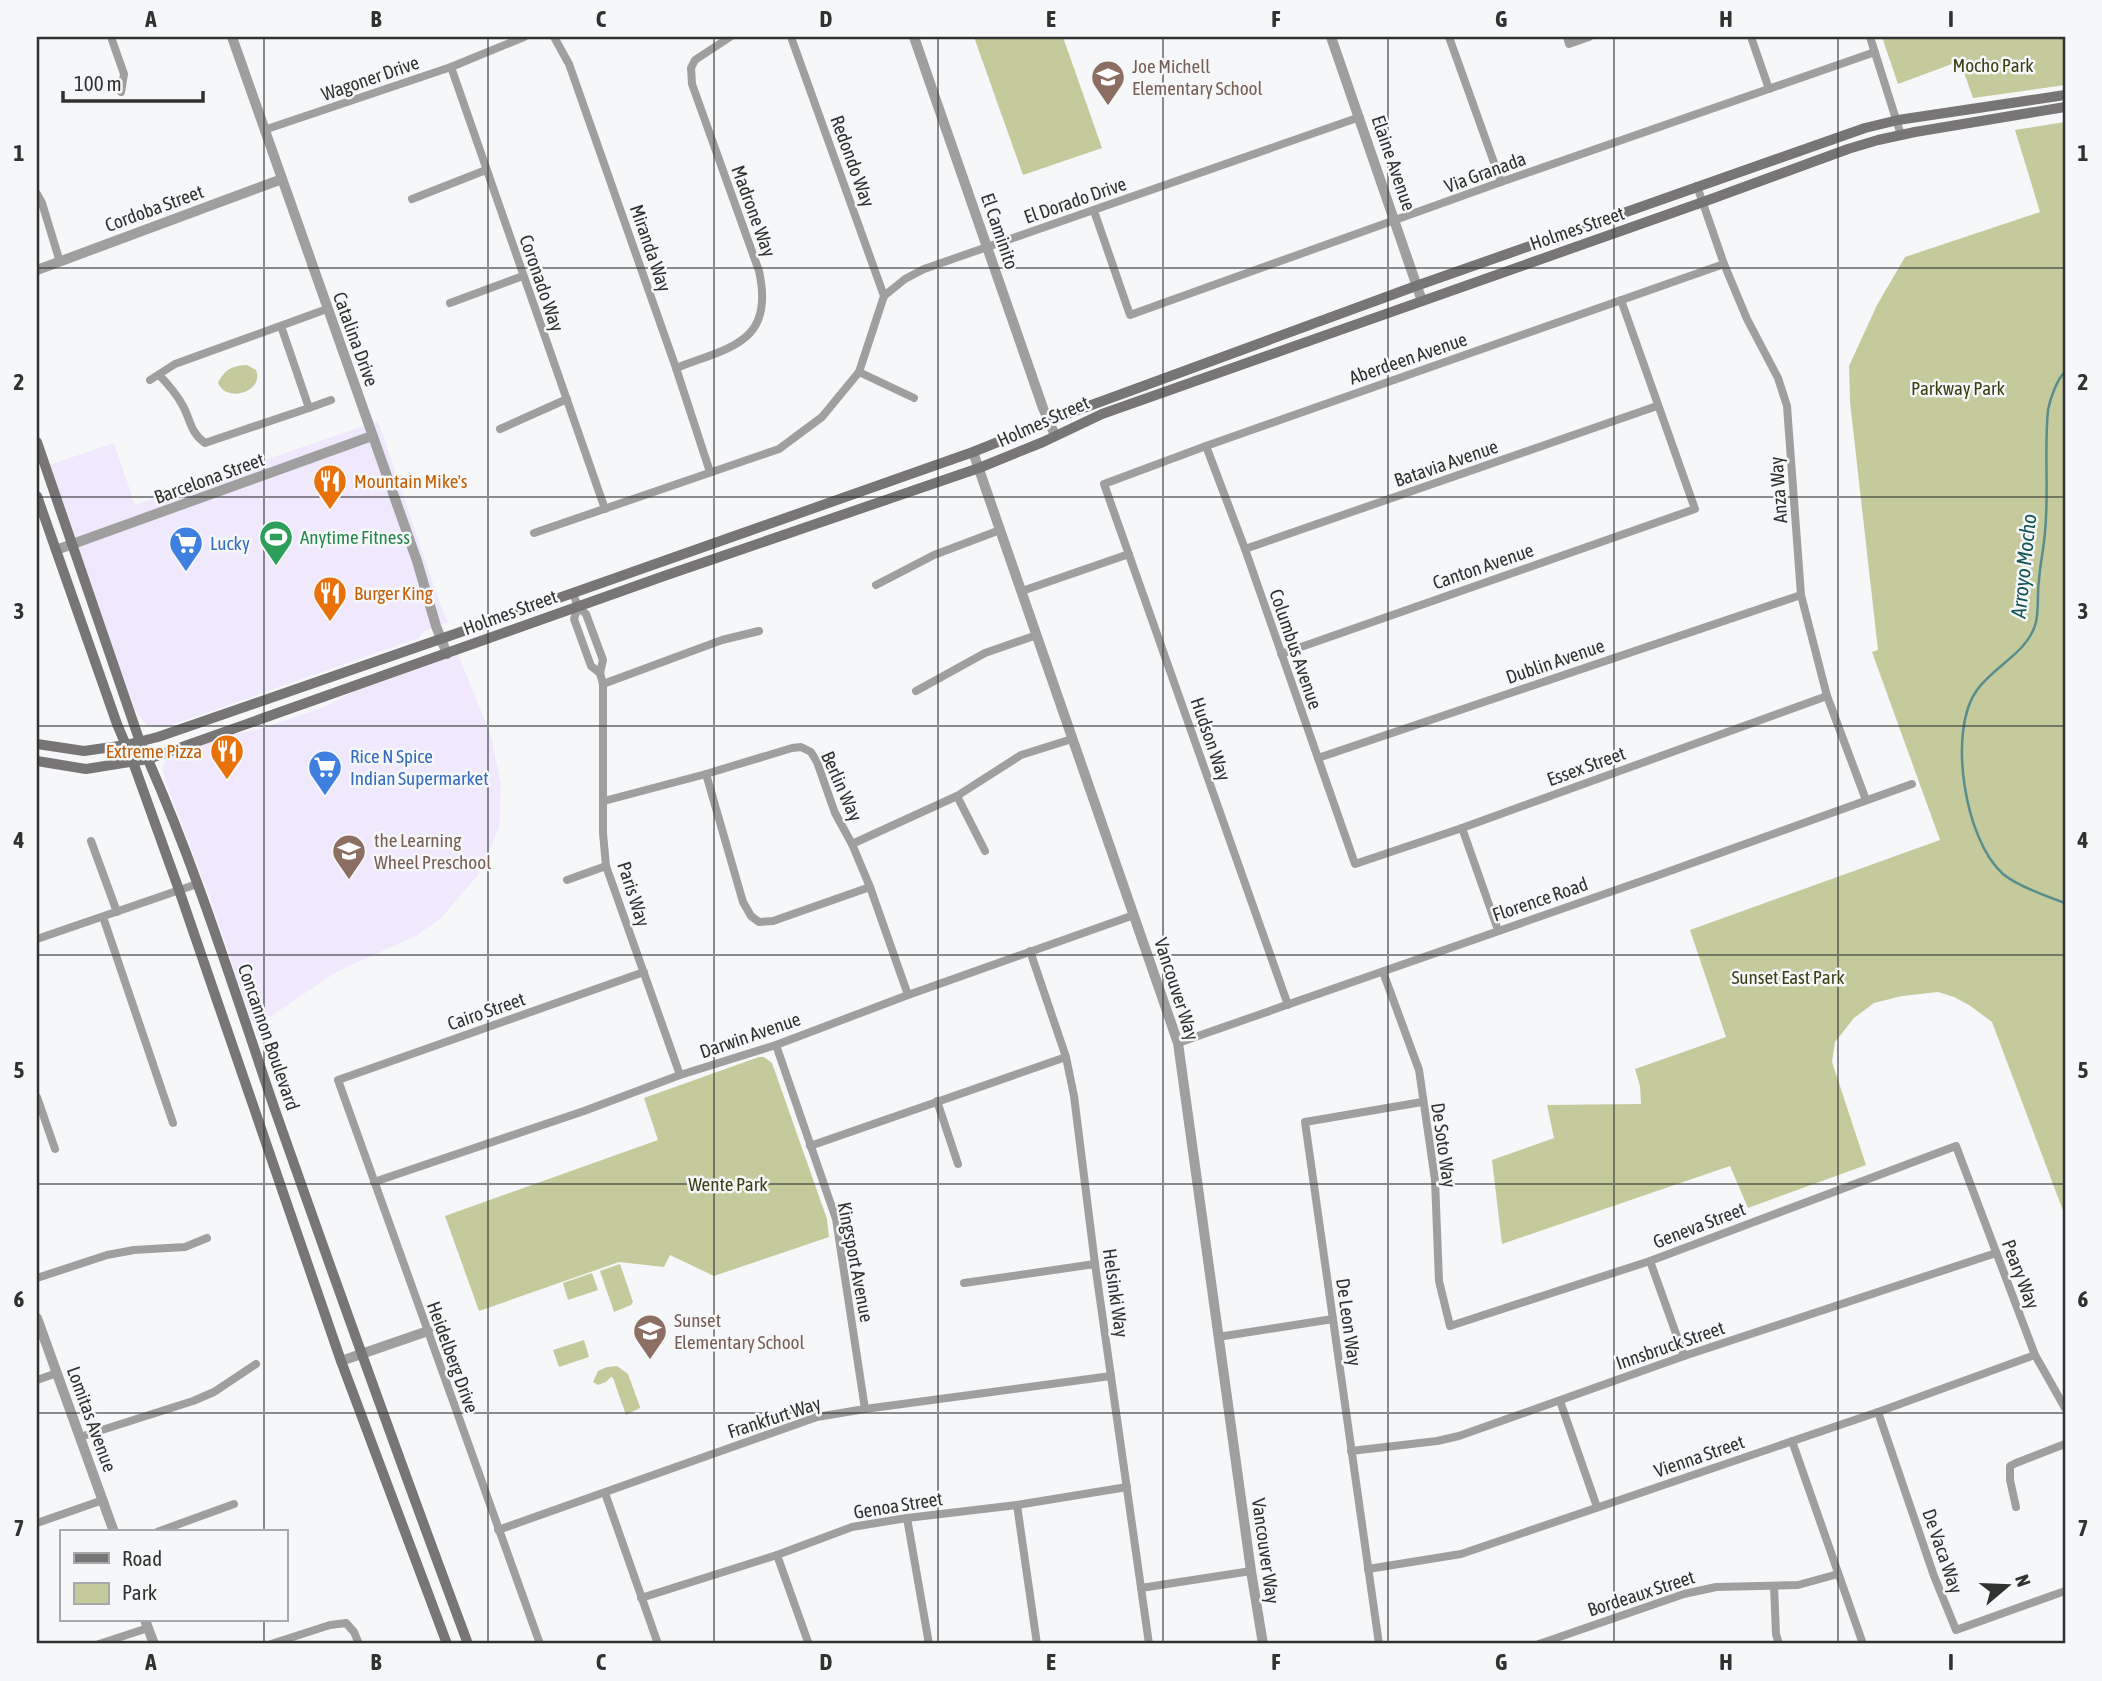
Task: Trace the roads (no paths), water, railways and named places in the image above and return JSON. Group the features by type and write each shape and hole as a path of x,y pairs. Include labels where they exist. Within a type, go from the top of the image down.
{"main road":[{"name":"Holmes Street","path":"37,744 84,751 140,742 301,689 973,452 1049,421 1416,286 1865,128 1898,120 2063,95"},
{"name":"Holmes Street","path":"37,761 86,769 148,759 979,468 1102,414 1849,149 1902,135 2065,107"},
{"name":"Concannon Boulevard","path":"37,442 140,742 197,884 361,1355 468,1644"},
{"name":"Concannon Boulevard","path":"37,496 179,890 341,1361 447,1644"}],"street":[{"path":"111,37 124,74 121,92"},
{"name":"Catalina Drive","path":"232,37 417,561 447,654"},
{"name":"Wagoner Drive","path":"264,131 450,67 524,37"},
{"name":"Miranda Way","path":"554,37 569,64 710,472"},
{"name":"Madrone Way","path":"676,368 738,344 752,332 761,314 764,292 759,271 692,84 691,68 695,60 730,37"},
{"name":"Redondo Way","path":"791,37 884,296"},
{"name":"El Caminito","path":"914,37 1055,435"},
{"name":"Elaine Avenue","path":"1331,37 1422,301"},
{"path":"1449,37 1502,182"},
{"path":"1567,37 1569,44 1589,37"},
{"path":"1751,37 1769,89"},
{"path":"1870,37 1902,135"},
{"name":"Via Granada","path":"1094,211 1130,315 1875,52"},
{"name":"Coronado Way","path":"450,67 605,509"},
{"name":"El Dorado Drive","path":"884,296 905,279 924,269 1360,117"},
{"path":"412,199 486,170"},
{"name":"Cordoba Street","path":"37,270 282,179"},
{"name":"Anza Way","path":"1697,186 1724,264 1747,319 1778,378 1787,406 1801,594 1827,696 1866,800"},
{"path":"37,194 60,262"},
{"name":"Aberdeen Avenue","path":"1104,484 1724,264"},
{"path":"450,303 523,276"},
{"path":"534,533 779,449 822,417 859,372 884,296"},
{"path":"1621,300 1657,406"},
{"path":"327,309 175,364 155,377 175,392 195,436 205,443 331,400"},
{"path":"281,326 309,408"},
{"path":"859,372 914,398"},
{"path":"500,429 567,400"},
{"name":"Canton Avenue","path":"1281,654 1695,509 1657,406"},
{"name":"Batavia Avenue","path":"1245,550 1657,406"},
{"name":"Barcelona Street","path":"56,550 372,436"},
{"name":"Columbus Avenue","path":"1206,446 1355,864"},
{"name":"Vancouver Way","path":"973,452 1178,1044 1263,1644"},
{"name":"Hudson Way","path":"1104,484 1288,1005"},
{"path":"876,585 934,555 1000,530"},
{"path":"1022,591 1129,554"},
{"name":"Paris Way","path":"573,593 578,607 586,614 603,660 600,673 603,684 603,833 606,866 680,1075"},
{"name":"Dublin Avenue","path":"1318,758 1801,594"},
{"name":"Paris Way","path":"578,607 574,619 591,667 600,673"},
{"path":"603,684 722,640 759,631"},
{"path":"916,691 985,653 1037,635"},
{"name":"Essex Street","path":"1355,864 1827,696"},
{"path":"852,844 957,796 1021,755 1072,739"},
{"name":"Berlin Way","path":"604,801 792,748 801,747 811,752 835,813 852,844 870,887 908,995"},
{"path":"706,774 743,902 751,916 759,922 773,920 870,887"},
{"name":"Florence Road","path":"1178,1044 1913,784"},
{"path":"957,796 985,851"},
{"path":"1462,828 1498,930"},
{"path":"91,841 117,912"},
{"path":"567,880 606,866"},
{"path":"37,939 197,884"},
{"name":"Darwin Avenue","path":"374,1182 584,1111 680,1075 776,1045 1134,915"},
{"path":"103,917 173,1123"},
{"name":"Helsinki Way","path":"1030,951 1066,1057 1074,1096 1149,1644"},
{"name":"Cairo Street","path":"338,1080 644,972"},
{"name":"De Soto Way","path":"1383,972 1419,1070 1435,1180 1439,1281 1450,1326"},
{"name":"Kingsport Avenue","path":"776,1045 836,1219 865,1409"},
{"path":"810,1146 1066,1057"},
{"name":"Heidelberg Drive","path":"338,1080 540,1644"},
{"path":"37,1097 55,1149"},
{"path":"937,1101 958,1164"},
{"name":"De Leon Way","path":"1379,1644 1305,1122 1422,1102"},
{"name":"Geneva Street","path":"1450,1326 1650,1261 1956,1146"},
{"name":"Peary Way","path":"1956,1146 2035,1355 2065,1408"},
{"path":"37,1278 107,1255 135,1250 185,1247 206,1238"},
{"name":"Innsbruck Street","path":"1352,1451 1459,1436 1684,1356 1996,1253"},
{"path":"1650,1261 1684,1356"},
{"path":"964,1283 1096,1264"},
{"name":"Lomitas Avenue","path":"37,1318 113,1530"},
{"path":"1218,1337 1333,1319"},
{"path":"341,1361 428,1331"},
{"name":"Vienna Street","path":"1368,1569 1461,1554 1878,1412 2035,1355"},
{"path":"80,1437 193,1401 214,1392 256,1364"},
{"path":"37,1380 57,1373"},
{"name":"Frankfurt Way","path":"499,1530 817,1417 1111,1376"},
{"path":"1560,1401 1598,1507"},
{"name":"De Vaca Way","path":"1878,1412 1934,1576 1956,1630 2065,1591"},
{"path":"1792,1440 1863,1644"},
{"path":"2016,1507 2010,1480 2011,1466 2065,1444"},
{"name":"Genoa Street","path":"641,1598 776,1555 852,1527 1127,1487"},
{"path":"605,1493 658,1644"},
{"path":"37,1523 103,1500"},
{"path":"162,1530 234,1504"},
{"path":"1017,1505 1037,1644"},
{"path":"907,1518 929,1644"},
{"path":"776,1555 807,1642"},
{"path":"1141,1588 1251,1571"},
{"name":"Bordeaux Street","path":"1539,1644 1684,1594 1716,1587 1798,1585 1838,1574"},
{"path":"1774,1587 1776,1634 1779,1644"},
{"path":"271,1644 330,1625 346,1623 359,1644"},
{"path":"99,1644 147,1624 154,1644"}],"waterway":[{"name":"Arroyo Mocho","path":"2065,372 2054,390 2048,410 2046,517 2036,622 2026,642 1977,690 1968,708 1963,731 1962,758 1970,812 1990,858 2003,874 2016,883 2065,903"}],"place":[{"name":"Joe Michell Elementary School","path":"1108,107"},
{"name":"Mountain Mike's","path":"330,511"},
{"name":"Anytime Fitness","path":"276,567"},
{"name":"Lucky","path":"186,573"},
{"name":"Burger King","path":"330,623"},
{"name":"Extreme Pizza","path":"227,781"},
{"name":"Rice N Spice Indian Supermarket","path":"325,797"},
{"name":"the Learning Wheel Preschool","path":"349,881"},
{"name":"Sunset Elementary School","path":"650,1361"}],"park label":[{"name":"Mocho Park","path":"1993,65"},
{"name":"Parkway Park","path":"1958,388"},
{"name":"Sunset East Park","path":"1788,977"},
{"name":"Wente Park","path":"728,1184"}]}
